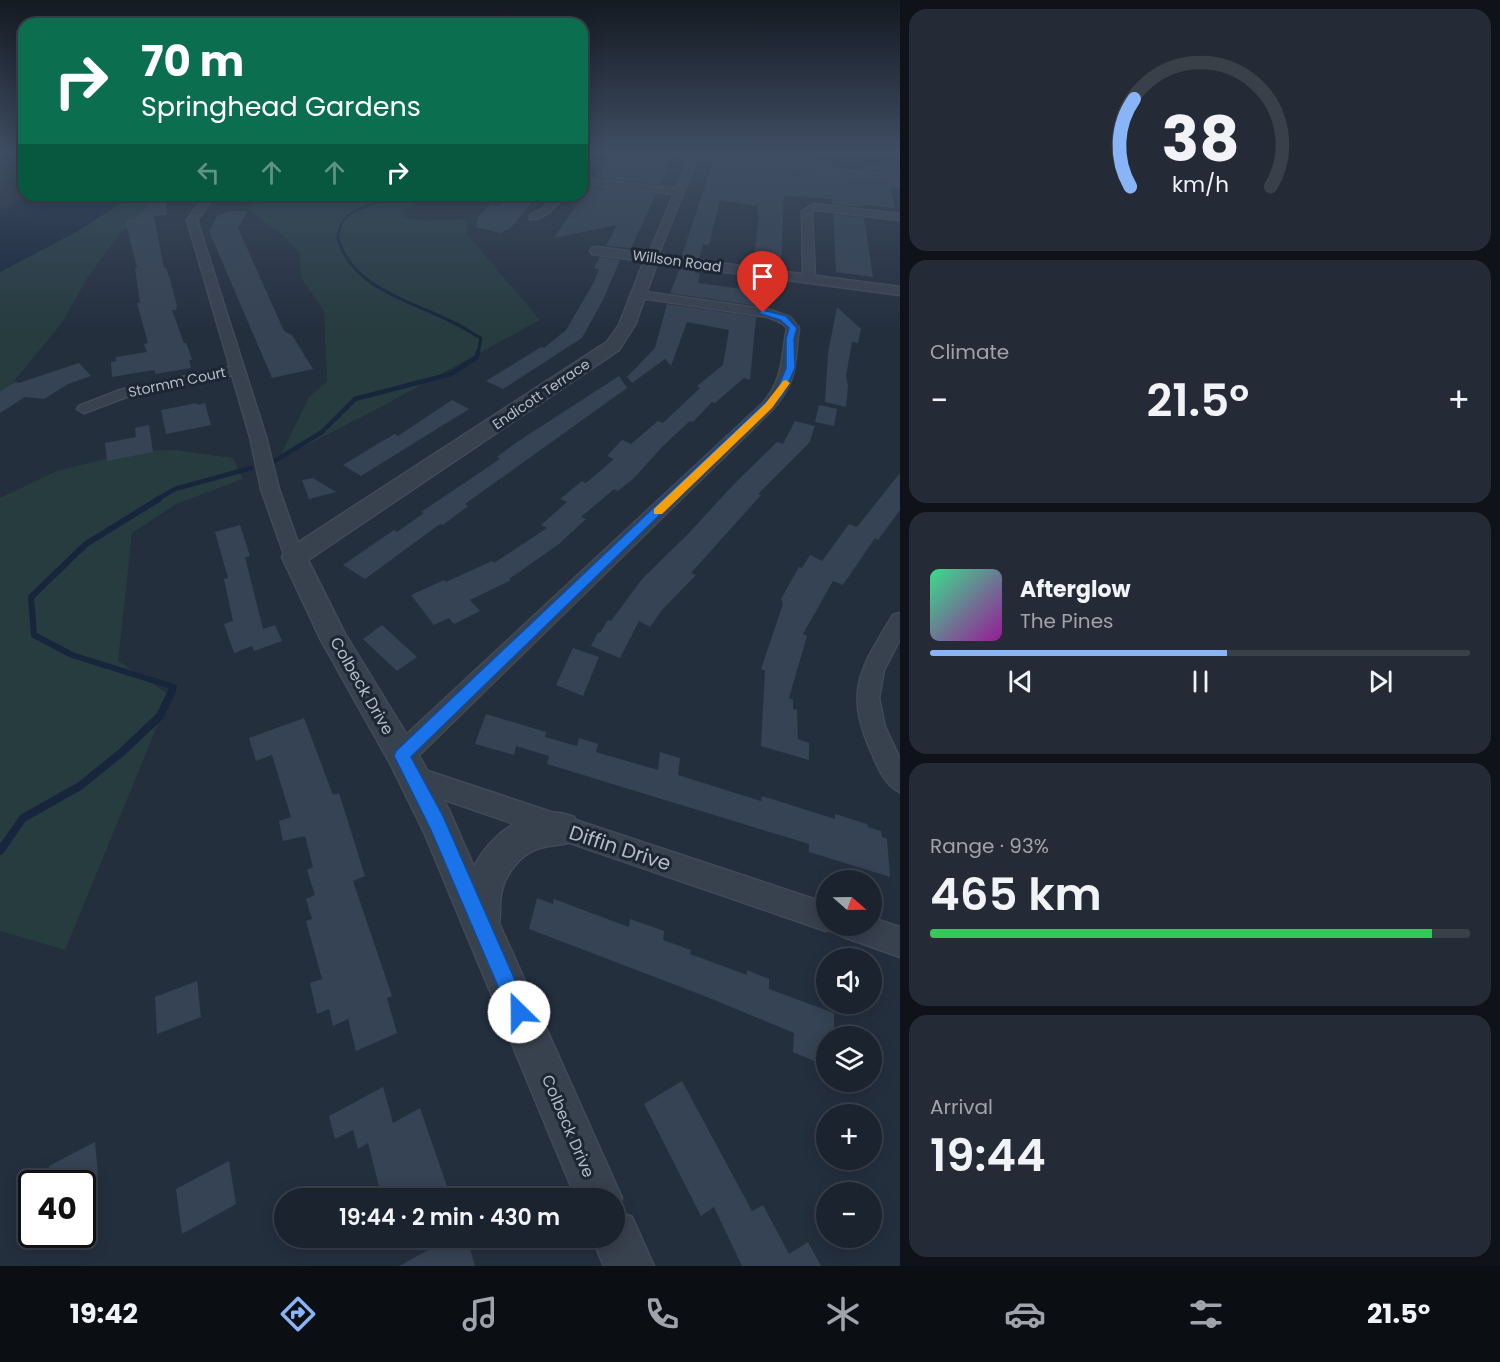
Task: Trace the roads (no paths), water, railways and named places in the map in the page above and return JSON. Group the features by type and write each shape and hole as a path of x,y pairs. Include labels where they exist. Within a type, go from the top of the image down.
{"street":[{"name":"Colbeck Drive","path":"198,212 192,220 258,437 270,489 294,557 335,640 437,822 595,1188"},
{"path":"533,217 543,212"},
{"name":"Endicott Terrace","path":"294,557 613,346 622,336 671,212"},
{"path":"807,212 809,279"},
{"path":"858,212 900,217"},
{"name":"Willson Road","path":"597,251 900,291"},
{"path":"408,767 768,406 787,381 791,368 790,339 793,328 786,320 770,314 639,295"},
{"name":"Stormm Court","path":"84,409 125,393 236,370"},
{"path":"900,621 872,672 869,688 873,728 882,750 900,780"},
{"name":"Diffin Drive","path":"408,767 562,829 816,914"},
{"path":"492,950 481,916 484,887 495,861 525,836 549,828 562,829"},
{"path":"882,936 900,942"},
{"path":"621,1248 629,1266"}],"water":[{"path":"0,212 107,212 76,232 0,272"}],"waterway":[{"path":"338,239 342,223 353,212"},
{"path":"338,239 356,270 370,282 481,338 478,353"},
{"path":"273,462 322,432 355,399 451,374 477,357 478,352"},
{"path":"156,500 175,489 251,468"},
{"path":"159,499 86,544 31,597 34,635 72,655 174,687 172,692"},
{"path":"0,851 23,818 80,786 122,752 160,716 172,691"}]}
